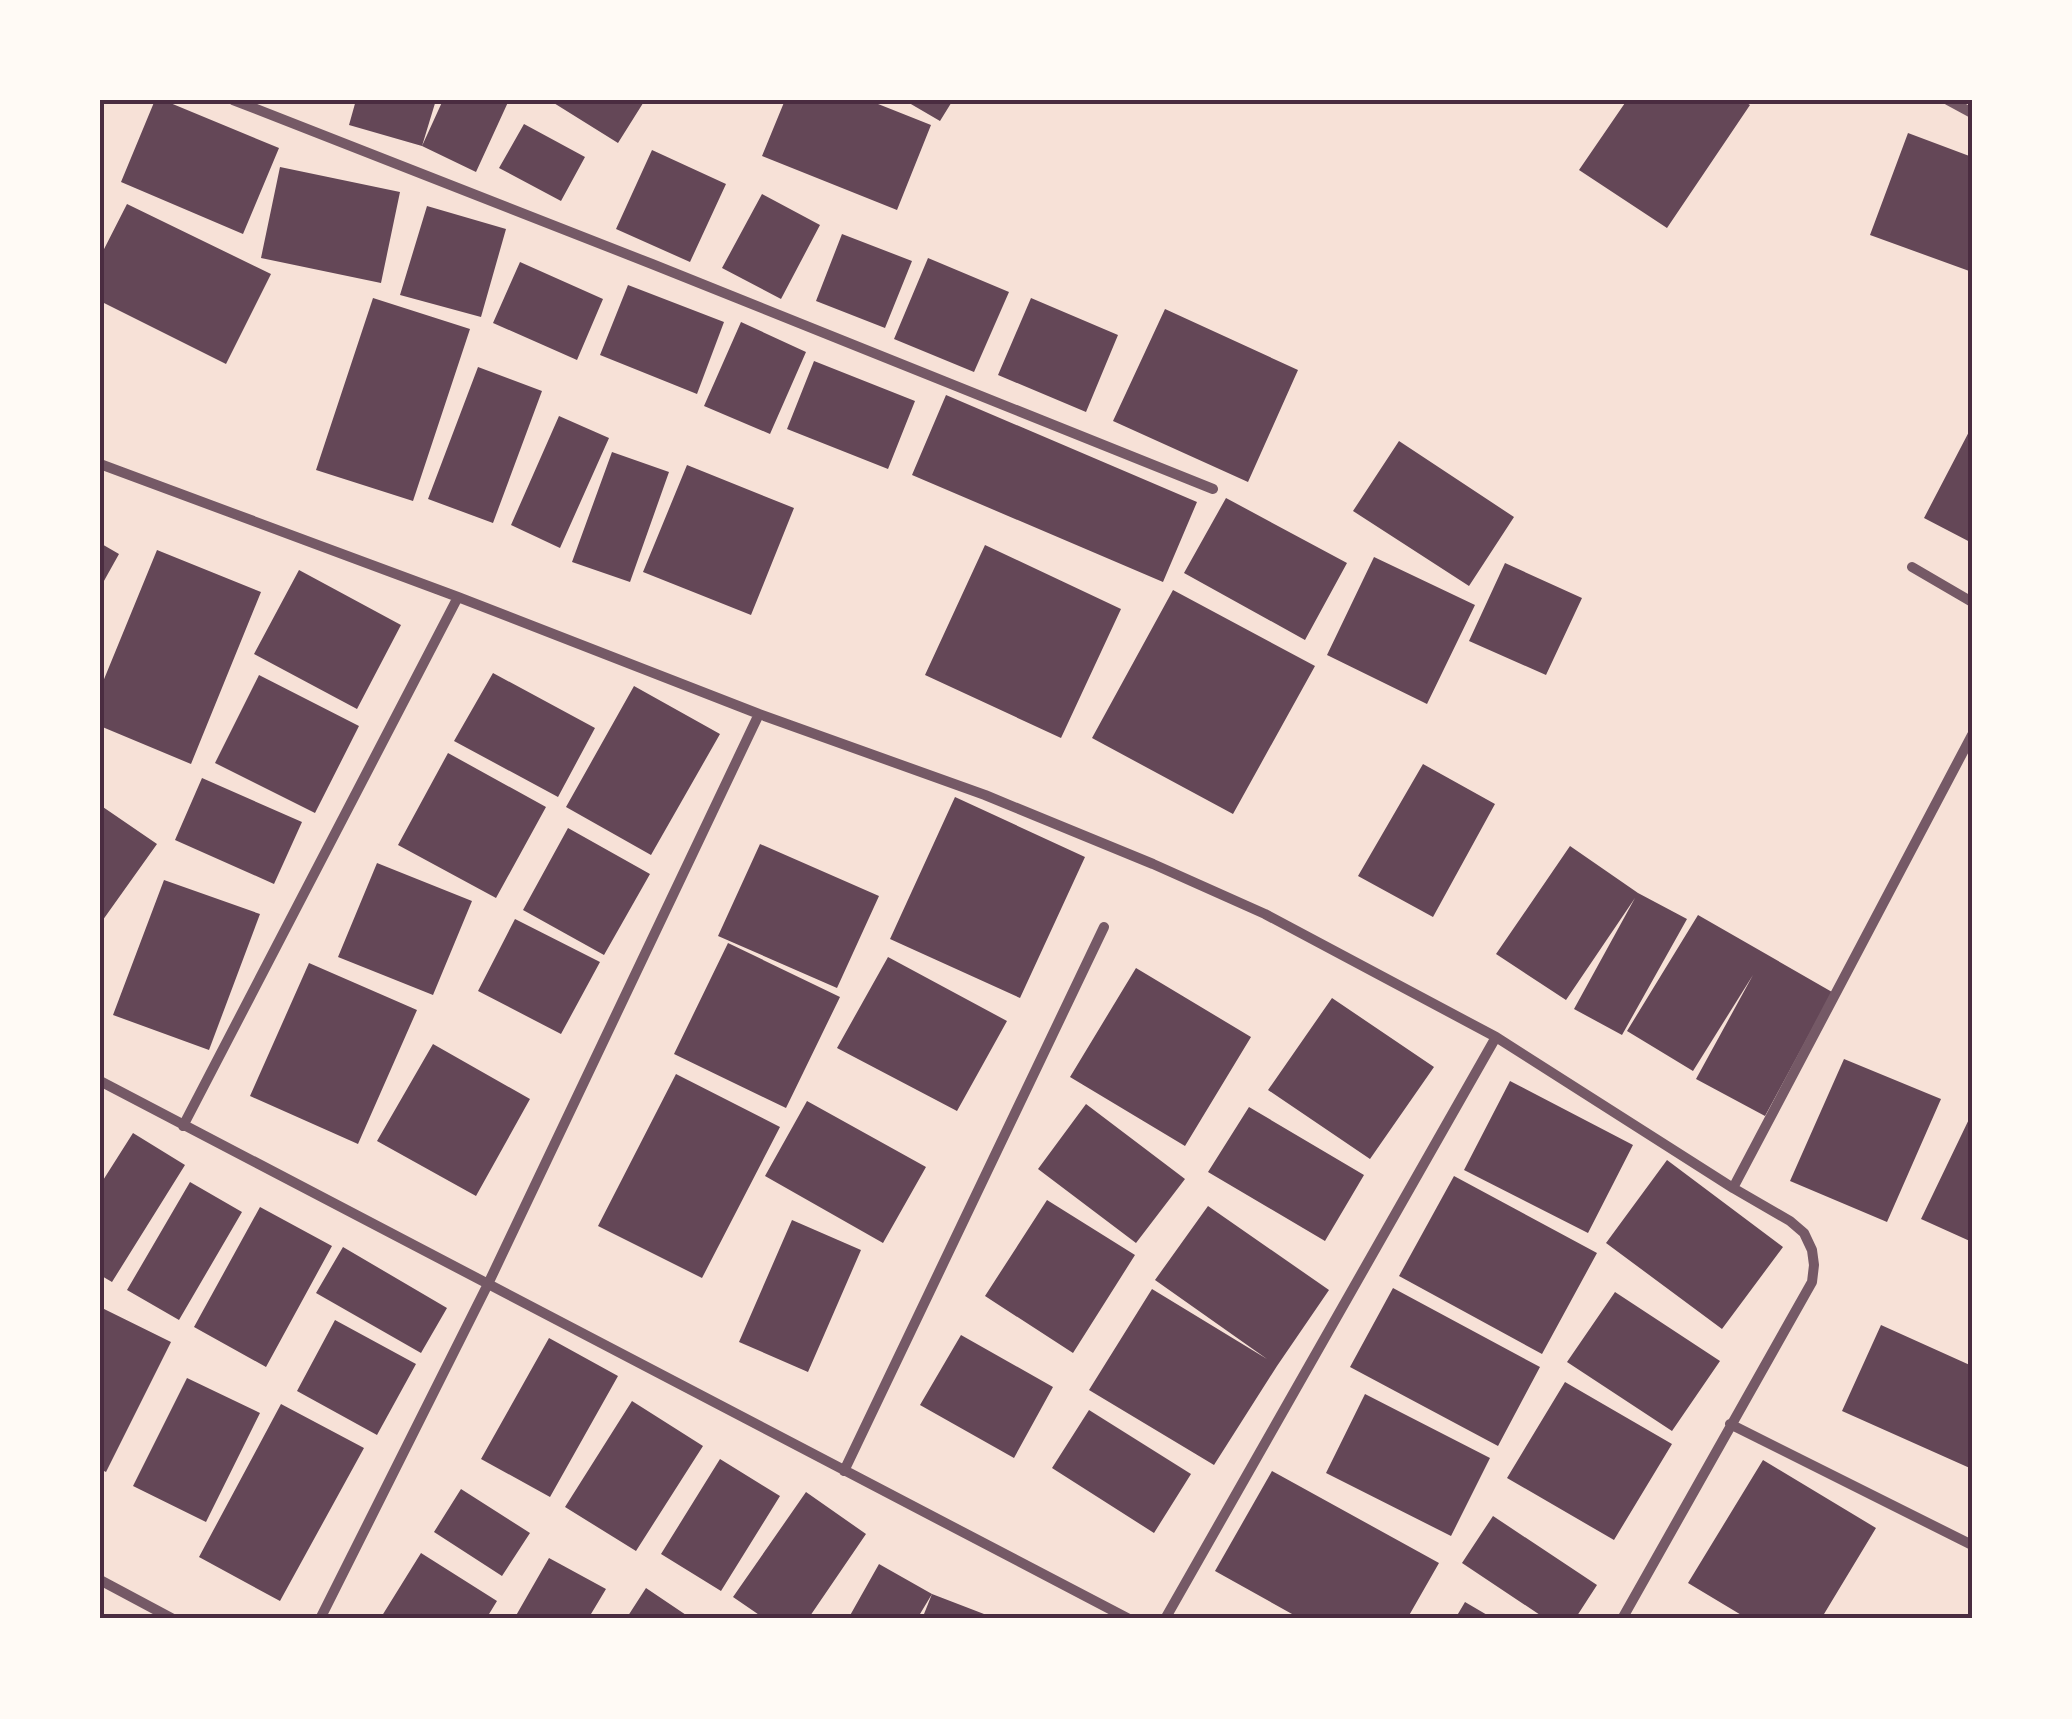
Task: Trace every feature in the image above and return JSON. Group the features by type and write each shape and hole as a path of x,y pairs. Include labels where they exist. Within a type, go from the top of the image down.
{"street":[{"path":"233,100 1213,489"},
{"path":"1948,100 1972,113"},
{"path":"100,464 759,714 985,795 1265,914 1496,1037 1790,1221 1804,1233 1812,1250 1812,1282 1622,1619"},
{"path":"1912,567 1972,602"},
{"path":"183,1126 458,597"},
{"path":"320,1619 488,1284 759,714"},
{"path":"1733,1188 1972,736"},
{"path":"844,1471 1104,928"},
{"path":"1164,1619 1496,1037"},
{"path":"100,1081 1130,1619"},
{"path":"1730,1424 1972,1545"},
{"path":"100,1580 172,1619"}],"building":[{"path":"155,100 279,148 243,234 121,182"},
{"path":"356,100 436,100 422,146 349,125"},
{"path":"443,100 509,100 476,172 422,146"},
{"path":"549,100 645,100 618,143"},
{"path":"785,100 868,100 931,125 897,210 762,156"},
{"path":"904,100 953,100 940,121"},
{"path":"1627,100 1742,100 1750,105 1667,228 1579,170"},
{"path":"524,124 585,157 561,201 499,168"},
{"path":"1908,133 1972,157 1972,272 1870,235"},
{"path":"652,150 726,184 690,262 616,229"},
{"path":"280,167 400,192 381,283 261,258"},
{"path":"762,194 820,225 781,299 722,268"},
{"path":"127,204 271,274 226,364 100,301 100,257"},
{"path":"427,206 506,229 481,317 400,295"},
{"path":"842,234 912,261 885,328 816,301"},
{"path":"928,258 1009,292 974,372 894,339"},
{"path":"520,262 603,299 577,360 493,323"},
{"path":"628,285 724,322 697,394 600,355"},
{"path":"373,298 470,329 413,501 316,470"},
{"path":"1031,298 1118,335 1086,412 998,375"},
{"path":"1165,309 1298,370 1248,482 1113,421"},
{"path":"741,322 806,352 770,434 704,406"},
{"path":"814,361 915,401 888,469 787,429"},
{"path":"478,367 542,391 493,523 428,499"},
{"path":"946,395 1197,502 1163,582 912,475"},
{"path":"559,416 609,438 560,548 511,525"},
{"path":"1972,426 1972,543 1924,518"},
{"path":"1399,441 1514,517 1469,586 1353,511"},
{"path":"612,452 669,472 630,582 572,562"},
{"path":"687,465 794,508 751,615 643,572"},
{"path":"1226,498 1347,563 1305,640 1184,573"},
{"path":"100,543 119,554 100,588"},
{"path":"985,545 1121,609 1061,738 925,675"},
{"path":"157,550 261,592 191,764 100,726 100,689"},
{"path":"1374,557 1475,605 1427,704 1327,655"},
{"path":"1505,563 1582,598 1546,675 1469,641"},
{"path":"299,570 401,625 357,709 254,654"},
{"path":"1173,590 1315,666 1233,814 1092,738"},
{"path":"493,673 595,728 558,797 454,741"},
{"path":"259,675 359,726 315,813 215,763"},
{"path":"634,686 720,734 651,855 566,807"},
{"path":"448,753 546,807 496,898 398,845"},
{"path":"1423,764 1495,804 1433,917 1358,876"},
{"path":"202,778 302,822 274,884 175,840"},
{"path":"955,797 1085,857 1020,998 890,939"},
{"path":"100,805 157,844 100,924"},
{"path":"568,828 650,874 604,955 523,910"},
{"path":"760,844 879,896 837,988 718,936"},
{"path":"1570,846 1638,893 1687,919 1622,1035 1574,1009 1635,898 1566,1000 1496,954"},
{"path":"377,863 472,901 433,995 338,957"},
{"path":"164,880 260,914 209,1050 113,1015"},
{"path":"1698,915 1832,992 1765,1116 1696,1079 1753,975 1693,1071 1627,1031"},
{"path":"515,919 600,962 561,1034 478,991"},
{"path":"728,943 840,997 786,1108 674,1054"},
{"path":"888,957 1007,1021 957,1111 837,1048"},
{"path":"309,963 417,1010 358,1144 250,1096"},
{"path":"1136,968 1251,1037 1185,1146 1070,1077"},
{"path":"1332,998 1434,1067 1370,1159 1268,1090"},
{"path":"433,1044 530,1099 476,1196 377,1141"},
{"path":"1844,1059 1941,1099 1887,1222 1790,1181"},
{"path":"676,1074 780,1127 702,1278 598,1226"},
{"path":"1510,1081 1633,1145 1588,1233 1464,1170"},
{"path":"807,1101 926,1167 883,1243 765,1176"},
{"path":"1086,1104 1185,1179 1136,1243 1038,1169"},
{"path":"1249,1107 1364,1175 1325,1241 1208,1172"},
{"path":"1972,1113 1972,1242 1921,1219"},
{"path":"133,1133 185,1165 112,1282 100,1275 100,1185"},
{"path":"1667,1160 1783,1247 1722,1329 1606,1243"},
{"path":"1454,1176 1597,1253 1542,1354 1399,1276"},
{"path":"190,1182 242,1212 179,1320 127,1290"},
{"path":"1047,1200 1135,1255 1073,1353 985,1296"},
{"path":"1208,1206 1329,1290 1214,1465 1089,1390 1152,1289 1267,1359 1155,1280"},
{"path":"260,1207 332,1246 266,1367 194,1327"},
{"path":"792,1220 861,1250 808,1372 739,1342"},
{"path":"343,1247 447,1308 421,1353 316,1293"},
{"path":"1393,1288 1540,1367 1498,1446 1350,1367"},
{"path":"1615,1292 1720,1361 1672,1431 1567,1362"},
{"path":"100,1307 171,1342 106,1472 100,1469"},
{"path":"335,1320 416,1364 377,1435 297,1391"},
{"path":"1881,1325 1972,1366 1972,1469 1842,1411"},
{"path":"961,1335 1053,1387 1014,1458 920,1405"},
{"path":"549,1338 618,1376 550,1497 481,1459"},
{"path":"187,1378 260,1413 206,1522 133,1486"},
{"path":"1565,1382 1672,1444 1614,1540 1507,1478"},
{"path":"1365,1394 1490,1458 1451,1536 1326,1473"},
{"path":"632,1401 703,1446 636,1551 565,1507"},
{"path":"281,1404 364,1448 280,1601 199,1557"},
{"path":"1089,1410 1191,1474 1154,1533 1052,1468"},
{"path":"720,1459 780,1496 721,1591 661,1554"},
{"path":"1763,1460 1876,1528 1821,1619 1748,1619 1688,1583"},
{"path":"1272,1471 1439,1563 1407,1619 1301,1619 1215,1571"},
{"path":"461,1489 530,1533 502,1576 434,1532"},
{"path":"806,1492 866,1534 808,1619 765,1619 733,1597"},
{"path":"1493,1516 1597,1585 1575,1619 1546,1619 1462,1563"},
{"path":"421,1553 497,1601 486,1619 380,1619"},
{"path":"549,1558 606,1589 588,1619 514,1619"},
{"path":"879,1564 932,1594 917,1619 848,1619"},
{"path":"646,1588 692,1619 626,1619"},
{"path":"932,1594 984,1614 982,1619 922,1619"},
{"path":"1465,1602 1494,1619 1455,1619"}]}
